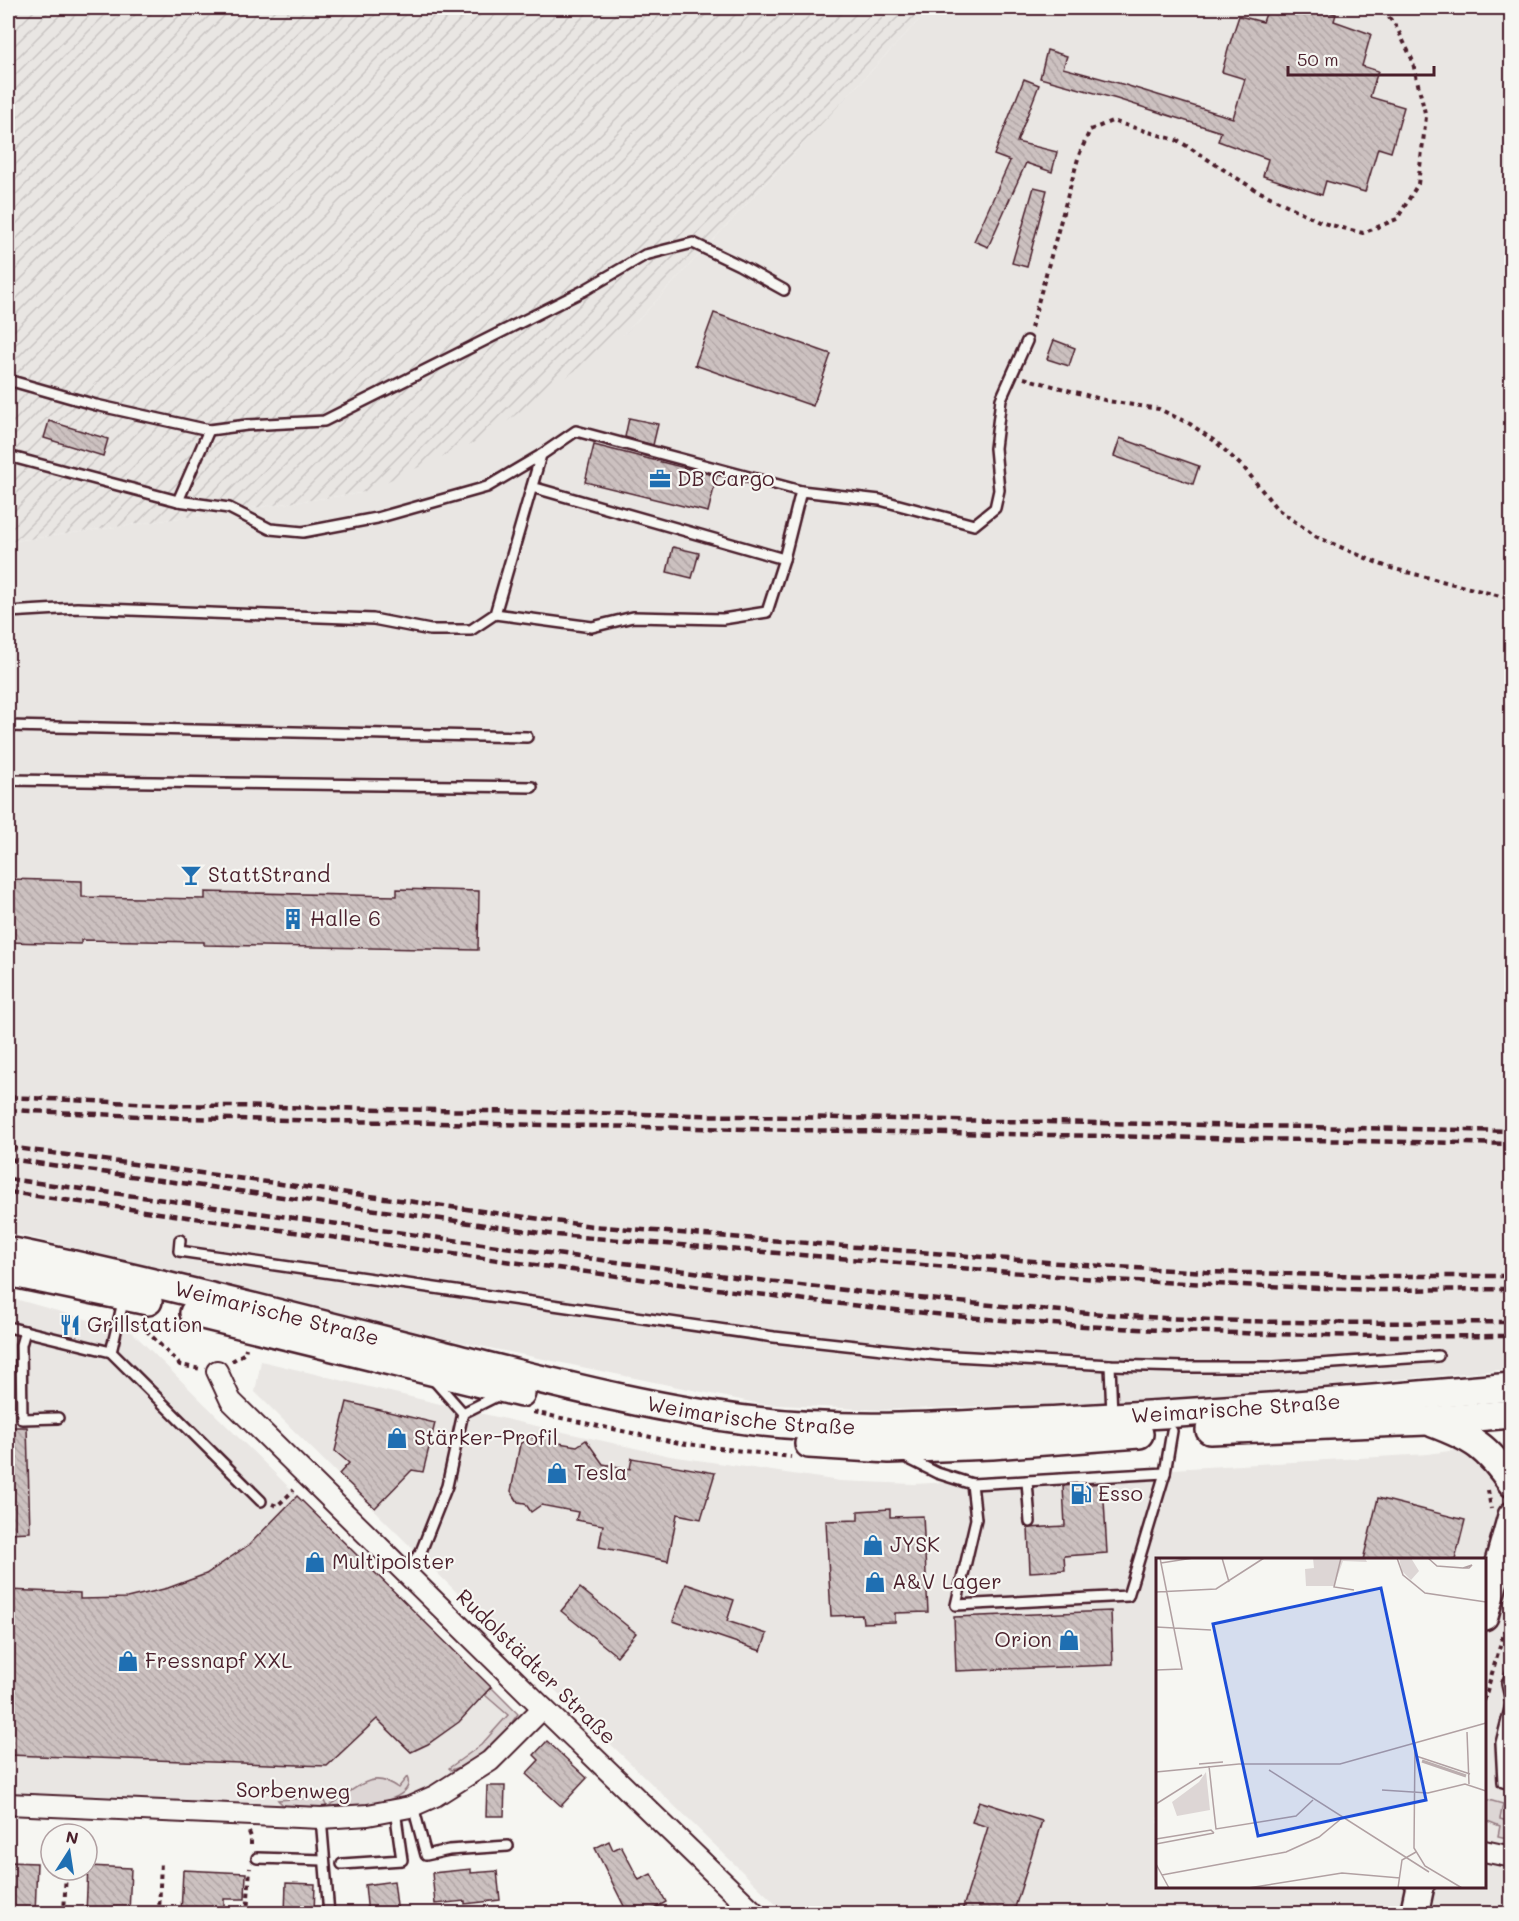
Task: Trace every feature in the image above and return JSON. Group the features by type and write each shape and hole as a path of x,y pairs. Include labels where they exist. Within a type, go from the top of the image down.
{"main road":[{"name":"Weimarische Straße","path":"8,1251 125,1277 602,1394 703,1414 758,1422 842,1429 922,1427 1226,1411 1512,1387"},
{"name":"Weimarische Straße","path":"8,1272 124,1296 619,1416 718,1434 837,1447 889,1449 992,1444 1172,1431 1426,1421 1512,1414"},
{"path":"1426,1421 1455,1431 1483,1448 1499,1483"},
{"path":"1486,1611 1506,1519"},
{"path":"1414,1914 1420,1888"}],"street":[{"name":"Rudolstädter Straße","path":"217,1371 231,1401 756,1914"},
{"name":"Sorbenweg","path":"8,1804 321,1818 368,1815 404,1808 435,1796 490,1761 543,1708"},
{"path":"1486,1851 1512,1857"}],"lane":[{"path":"8,380 96,405 209,430 248,425 324,421 583,291 645,255 693,243 784,290"},
{"path":"8,456 177,501 229,508 270,529 303,532 377,518 487,487 576,431 801,491 880,500 974,525 995,508 999,490 995,448 1001,399 1027,341"},
{"path":"177,501 209,430"},
{"path":"8,612 77,608 361,619 430,630 471,630 495,614 541,454"},
{"path":"532,487 784,559"},
{"path":"495,614 592,627 633,617 723,619 767,612 784,559 801,491"},
{"path":"8,726 527,737"},
{"path":"8,780 532,787"},
{"path":"180,1240 179,1251 762,1335 937,1355 1110,1365 1274,1367 1438,1356"},
{"path":"111,1352 124,1296"},
{"path":"8,1327 111,1352 261,1501"},
{"path":"25,1331 21,1345 22,1419 58,1418"},
{"path":"1110,1365 1112,1417"},
{"path":"426,1371 464,1413"},
{"path":"404,1571 420,1554 447,1486 464,1413 509,1390"},
{"path":"972,1484 976,1519 956,1605 1128,1596 1165,1473 1172,1431"},
{"path":"889,1449 937,1473 972,1484 1165,1473"},
{"path":"1027,1481 1030,1522"},
{"path":"1512,1671 1507,1684 1511,1701 1503,1782 1512,1784"},
{"path":"404,1808 426,1854 508,1846"},
{"path":"342,1864 402,1860 404,1808"},
{"path":"321,1818 329,1914"},
{"path":"257,1858 324,1860"}],"path":[{"path":"1027,341 1079,155 1090,130 1113,121 1179,141 1254,189 1323,223 1363,233 1397,219 1418,184 1426,117 1412,59 1396,26 1386,14 1377,8"},
{"path":"1012,374 1108,402 1159,409 1190,424 1216,442 1245,469 1277,509 1317,537 1387,567 1512,599"},
{"path":"137,1321 180,1365 217,1371 245,1353 248,1339"},
{"path":"1499,1483 1506,1519"},
{"path":"287,1497 292,1491"},
{"path":"1486,1697 1503,1635 1512,1621"},
{"path":"159,1914 161,1860"},
{"path":"64,1914 65,1882"}],"shaded area":[{"path":"8,8 930,8 627,332 486,437 361,493 8,542"},
{"path":"930,8 1428,8 1456,17 1456,8 1511,8 1511,1369 1231,1395 1077,1403 882,1410 760,1404 451,1340 8,1232 8,542 361,493 627,332"},
{"path":"8,1297 132,1332 518,1714 512,1723 478,1756 446,1779 425,1789 367,1805 311,1807 8,1794"},
{"path":"261,1361 670,1456 840,1481 914,1484 1428,1454 1511,1442 1511,1913 785,1913 563,1698 255,1392"},
{"path":"491,1687 518,1714 489,1748 470,1762 451,1770 449,1768 481,1745 508,1715 485,1695"},
{"path":"407,1777 407,1788 397,1796 359,1806 296,1808 285,1806 278,1800 308,1798 320,1793 327,1807 369,1781 388,1782 398,1788"},
{"path":"1486,1799 1503,1804 1500,1819 1511,1822 1511,1839 1498,1836 1500,1826 1486,1820"}],"building":[{"path":"1268,8 1314,8 1336,14 1334,21 1371,34 1362,66 1378,71 1370,97 1404,107 1391,152 1378,148 1365,192 1326,181 1322,195 1263,176 1268,159 1218,141 1221,132 1117,99 1040,78 1047,50 1067,56 1063,68 1233,118 1245,79 1222,72 1229,46 1239,16 1263,22"},
{"path":"1024,79 1039,85 1017,142 1057,152 1052,172 1026,163 988,247 974,241 1010,161 994,155"},
{"path":"1034,187 1047,190 1027,267 1012,263"},
{"path":"714,313 831,354 813,406 695,365"},
{"path":"1054,340 1075,348 1069,366 1047,359"},
{"path":"629,418 658,424 653,445 625,437"},
{"path":"49,421 108,439 103,456 44,438"},
{"path":"1120,438 1199,466 1193,484 1114,456"},
{"path":"594,445 717,476 708,512 585,482"},
{"path":"673,547 699,553 692,578 667,572"},
{"path":"8,879 82,881 82,897 205,899 205,892 397,896 397,889 479,891 478,950 204,945 204,942 81,940 81,944 8,942"},
{"path":"347,1402 435,1423 423,1472 412,1470 375,1508 339,1474 349,1463 335,1451"},
{"path":"8,1427 27,1427 30,1532 8,1533"},
{"path":"546,1432 553,1442 577,1446 586,1440 603,1464 630,1469 632,1458 715,1473 701,1519 677,1514 668,1561 599,1547 603,1525 576,1520 578,1512 541,1505 531,1512 525,1503 518,1502 511,1491 520,1444 529,1437 537,1438"},
{"path":"1103,1483 1107,1553 1064,1556 1065,1570 1030,1572 1028,1528 1065,1526 1063,1486"},
{"path":"297,1496 491,1687 459,1722 428,1744 411,1752 377,1719 327,1766 8,1755 8,1590 80,1593 80,1599 127,1598 168,1588 206,1574 250,1544"},
{"path":"1378,1498 1465,1520 1456,1558 1363,1558"},
{"path":"890,1509 890,1517 923,1516 928,1612 895,1613 895,1622 863,1623 862,1615 831,1616 826,1521 858,1520 858,1511"},
{"path":"686,1584 734,1600 727,1621 767,1634 761,1651 673,1621"},
{"path":"580,1588 636,1633 617,1656 561,1611"},
{"path":"1111,1611 1113,1665 956,1671 954,1617"},
{"path":"547,1741 587,1778 561,1806 526,1774 539,1760 534,1755"},
{"path":"487,1786 505,1786 504,1816 486,1816"},
{"path":"979,1801 1042,1821 1013,1914 961,1914 988,1827 972,1822"},
{"path":"609,1841 613,1850 621,1846 639,1880 651,1874 666,1902 645,1914 628,1914 595,1848"},
{"path":"8,1862 37,1863 35,1914 8,1914"},
{"path":"99,1867 131,1868 129,1914 86,1914 87,1882 99,1882"},
{"path":"471,1869 471,1873 497,1871 500,1900 465,1904 465,1901 435,1904 432,1873"},
{"path":"183,1870 246,1873 245,1899 224,1899 224,1914 181,1914"},
{"path":"394,1881 398,1914 368,1914 365,1885"},
{"path":"286,1883 315,1884 314,1914 285,1914"}],"railway":[{"path":"8,1097 176,1105 1512,1131"},
{"path":"8,1110 185,1118 1512,1144"},
{"path":"8,1147 592,1226 1084,1265 1206,1272 1373,1276 1512,1276"},
{"path":"8,1159 557,1235 1107,1280 1375,1290 1512,1289"},
{"path":"8,1179 648,1266 980,1304 1147,1317 1238,1321 1512,1322"},
{"path":"8,1192 685,1285 968,1317 1207,1332 1512,1336"}],"place":[{"name":"DB Cargo","path":"660,479"},
{"name":"StattStrand","path":"191,875"},
{"name":"Halle 6","path":"293,919"},
{"name":"Grillstation","path":"70,1325"},
{"name":"Stärker-Profil","path":"397,1438"},
{"name":"Tesla","path":"557,1473"},
{"name":"Esso","path":"1081,1494"},
{"name":"JYSK","path":"873,1545"},
{"name":"Multipolster","path":"315,1562"},
{"name":"A&V Lager","path":"875,1582"},
{"name":"Orion","path":"1069,1640"},
{"name":"Fressnapf XXL","path":"128,1661"}]}
